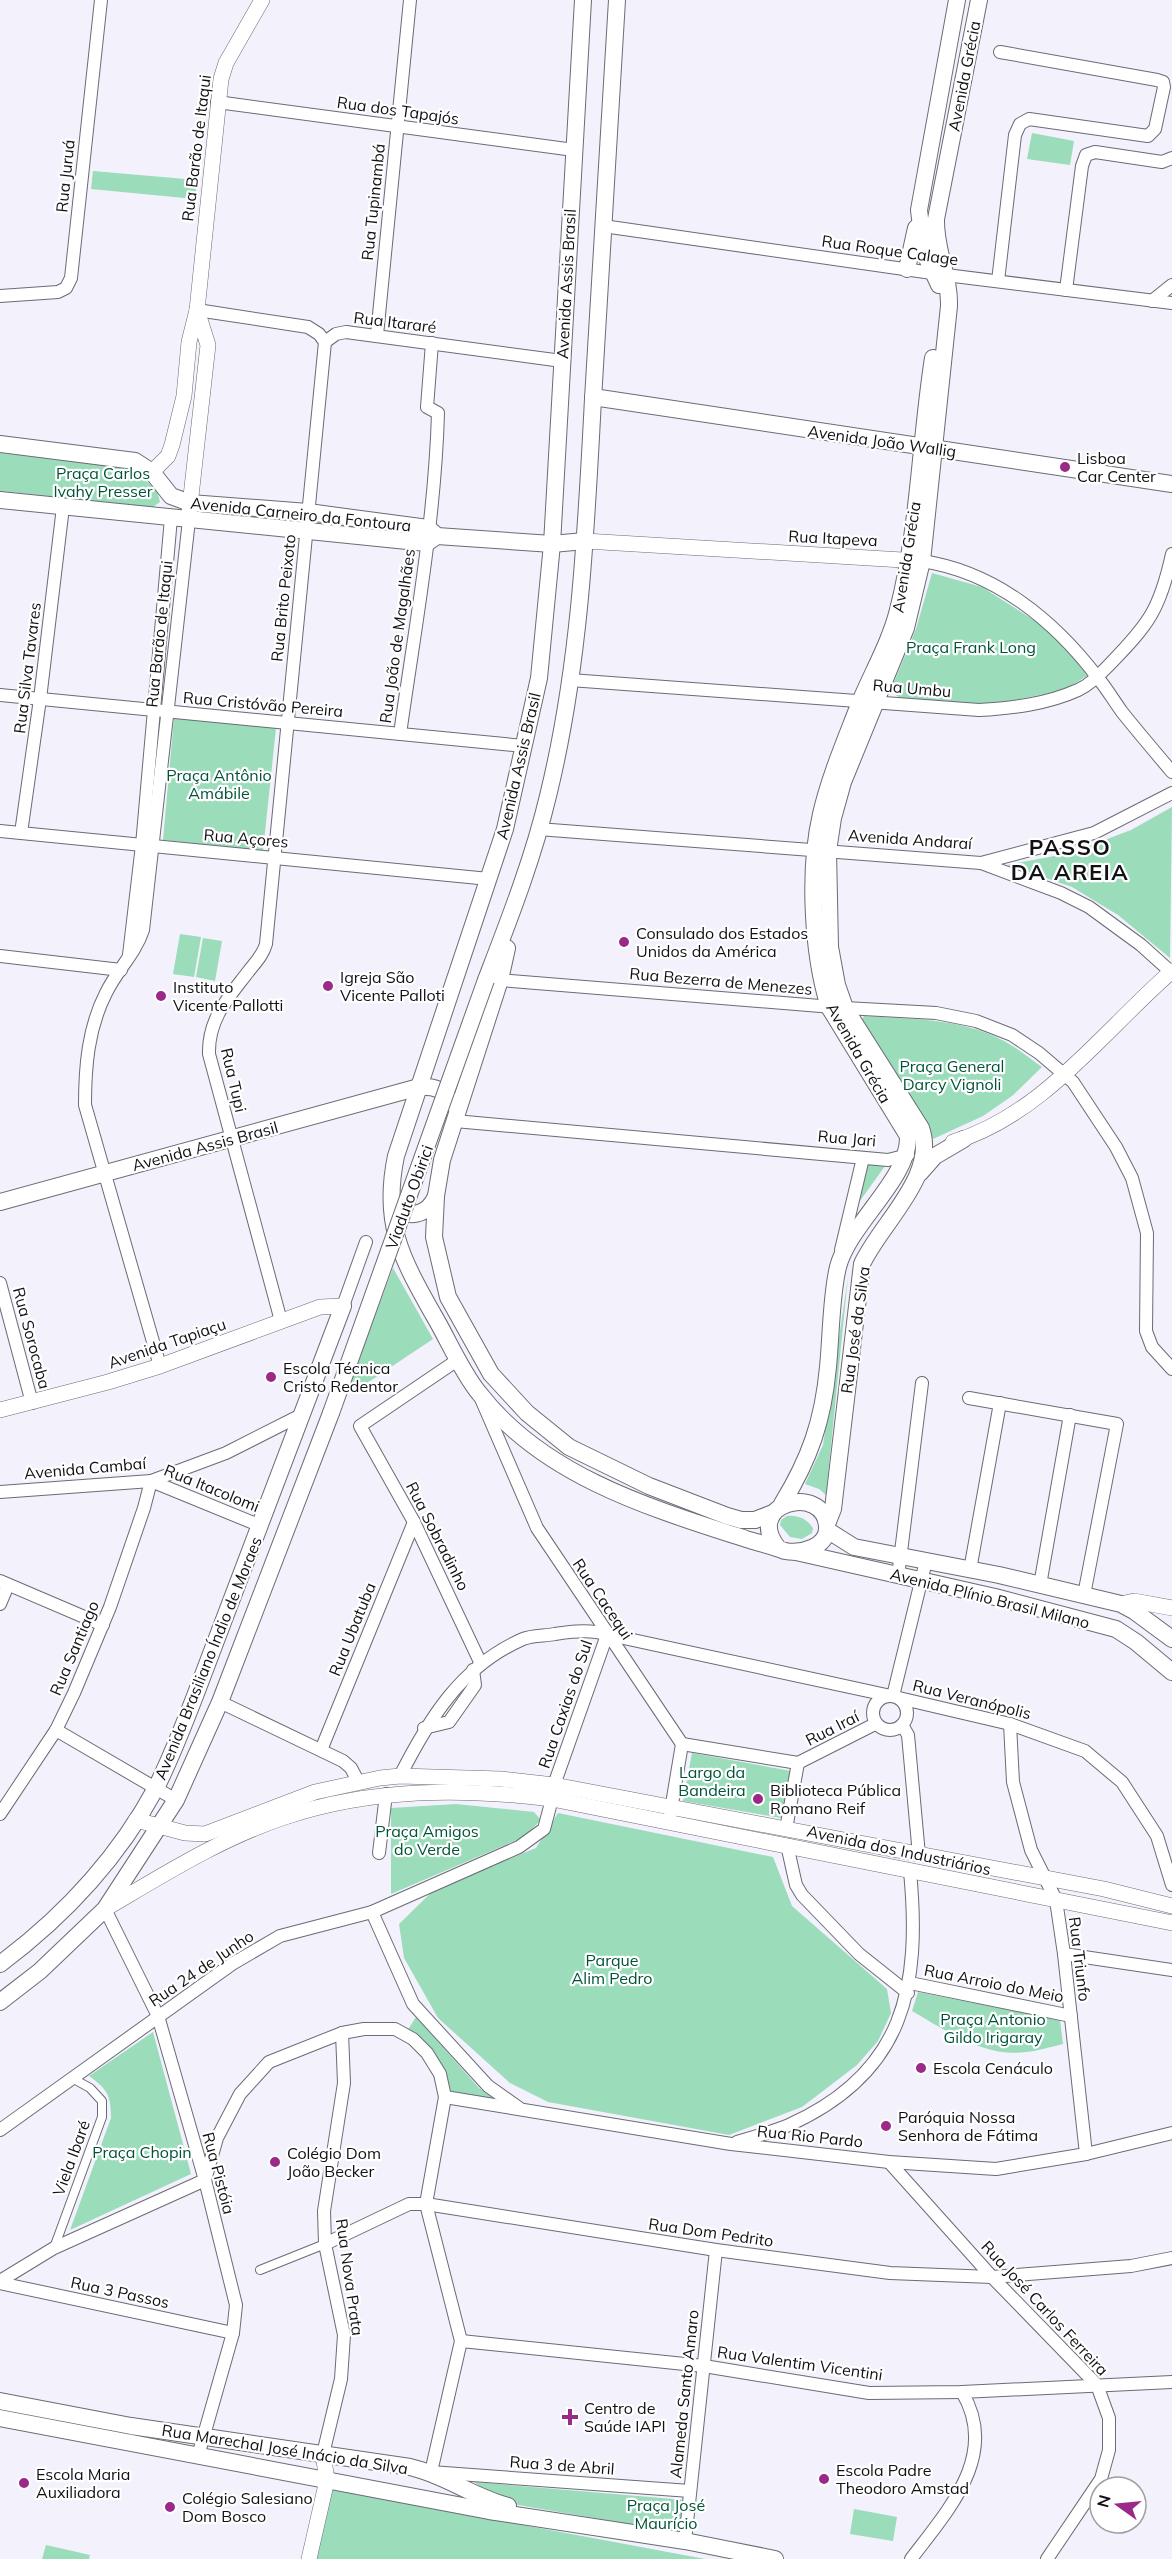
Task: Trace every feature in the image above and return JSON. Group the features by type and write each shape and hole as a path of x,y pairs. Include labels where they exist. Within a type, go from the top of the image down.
{"main road":[{"name":"Avenida Assis Brasil","path":"0,1202 419,1086 506,829 544,643 552,544 583,0"},
{"name":"Avenida Assis Brasil","path":"456,1121 493,980 548,796 578,625 617,0"},
{"name":"Avenida Grécia","path":"941,274 924,252 919,210 957,0"},
{"name":"Avenida Grécia","path":"905,1156 908,1136 837,1007 822,850 868,700 915,561 940,307 941,274 936,219 979,0"},
{"path":"907,269 919,210"},
{"name":"Avenida João Wallig","path":"593,397 1172,484"},
{"name":"Avenida Carneiro da Fontoura","path":"0,444 135,461 152,472 171,496 189,512 306,530 552,544 585,541"},
{"name":"Avenida Carneiro da Fontoura","path":"0,500 171,518 189,512 308,513 430,536"},
{"name":"Viaduto Obirici","path":"331,1413 493,980"},
{"name":"Avenida Grécia","path":"837,1007 921,1128 925,1140 924,1151"},
{"path":"419,1086 430,1086 447,1095 453,1102 456,1121 442,1160 436,1196 434,1237 448,1297 491,1374 526,1413 568,1447 649,1486 741,1520 755,1520 793,1501 809,1504 822,1513 827,1527 818,1544 809,1550 796,1552 778,1548 628,1498 556,1463 514,1431 478,1392 411,1275 396,1241 390,1194 396,1156 419,1086"},
{"path":"920,1174 935,1156 964,1139"},
{"name":"Rua José da Silva","path":"827,1527 833,1509 862,1263 920,1174 924,1151"},
{"name":"Rua José da Silva","path":"778,1509 808,1458 817,1431 828,1370 838,1267 852,1237 905,1156"},
{"path":"390,1194 396,1207 408,1214 416,1215 429,1209 436,1196"},
{"name":"Avenida Brasiliano Índio de Moraes","path":"0,1964 85,1889 136,1820 156,1787 175,1747 261,1526 343,1306"},
{"name":"Avenida Brasiliano Índio de Moraes","path":"0,2002 40,1971 105,1909 176,1800 220,1702 331,1413"},
{"path":"778,1509 770,1528 771,1536 778,1548"},
{"name":"Avenida Plínio Brasil Milano","path":"827,1527 854,1547 926,1561 971,1564 1085,1589 1134,1611 1172,1639"},
{"name":"Avenida Plínio Brasil Milano","path":"796,1552 995,1597 1116,1629 1136,1642 1172,1672"},
{"path":"1116,1629 1117,1614 1121,1604"},
{"name":"Rua Marechal José Inácio da Silva","path":"0,2401 198,2456 489,2511 684,2541 775,2559"},
{"name":"Rua Marechal José Inácio da Silva","path":"0,2418 91,2427 131,2426 203,2435 431,2472 491,2500 546,2514 562,2523"},
{"path":"431,2472 437,2483 489,2511"}],"street":[{"name":"Rua Juruá","path":"0,296 58,292 66,288 71,278 101,0"},
{"name":"Rua Barão de Itaqui","path":"152,472 168,456 184,396 189,342 197,310 218,102 226,63 262,0"},
{"name":"Rua Tupinambá","path":"377,335 410,0"},
{"path":"998,281 1014,135 1020,123 1029,119 1148,136 1155,129 1164,87 1163,82 1157,80 1000,52"},
{"name":"Rua dos Tapajós","path":"218,102 574,150"},
{"path":"1066,284 1082,165 1086,155 1095,152 1162,162 1172,158"},
{"name":"Rua Roque Calage","path":"603,226 941,274 998,281 1066,284 1172,303"},
{"path":"1152,300 1172,285"},
{"name":"Rua Barão de Itaqui","path":"125,965 168,712 208,345 197,310"},
{"path":"197,310 308,327 319,334 325,342"},
{"name":"Rua Itararé","path":"325,342 336,334 346,332 562,361"},
{"path":"189,342 208,345"},
{"name":"Rua Brito Peixoto","path":"274,857 325,342"},
{"name":"Rua João de Magalhães","path":"400,734 430,536 438,413 427,407 432,343"},
{"name":"Rua Silva Tavares","path":"21,833 63,507"},
{"name":"Rua Barão de Itaqui","path":"147,846 154,710 171,518"},
{"name":"Rua Itapeva","path":"585,541 915,561 959,570 1002,589 1044,618 1098,677 1122,711 1172,772"},
{"name":"Rua Umbu","path":"570,680 868,700 940,708 1008,708 1042,702 1069,693 1098,677 1133,641 1152,616 1163,591 1172,554"},
{"path":"162,618 178,620"},
{"name":"Rua Cristóvão Pereira","path":"0,694 524,746"},
{"path":"981,863 1094,833 1172,792"},
{"name":"Avenida Andaraí","path":"538,829 981,863 1061,893 1089,907 1142,945 1172,973"},
{"name":"Rua Açores","path":"0,831 489,879"},
{"name":"Rua Tupi","path":"274,857 264,951 220,1008 210,1032 209,1054 281,1321"},
{"path":"2,959 125,965"},
{"path":"125,965 106,991 96,1016 85,1067 85,1105 160,1366"},
{"name":"Rua Jari","path":"456,1121 888,1160 964,1139 996,1125 1064,1073 1172,973"},
{"name":"Rua Bezerra de Menezes","path":"493,980 936,1013 976,1021 1012,1035 1039,1053 1073,1082 1132,1178 1147,1233 1146,1331 1152,1347 1172,1369"},
{"name":"Rua José da Silva","path":"838,1267 862,1158"},
{"path":"343,1306 366,1242"},
{"name":"Rua Sorocaba","path":"0,1283 32,1403"},
{"name":"Avenida Tapiaçu","path":"0,1410 160,1366 320,1307 343,1306"},
{"name":"Rua Sobradinho","path":"459,1359 360,1426 414,1522 477,1667"},
{"path":"898,1576 922,1383"},
{"name":"Rua Cacequi","path":"478,1392 537,1528 682,1744"},
{"path":"969,1398 1114,1422 1117,1426 1085,1589"},
{"path":"971,1564 1000,1403"},
{"name":"Avenida Cambaí","path":"0,1492 151,1481 226,1453 303,1414"},
{"path":"1042,1578 1070,1415"},
{"name":"Rua Itacolomi","path":"151,1481 261,1526"},
{"name":"Rua Santiago","path":"0,1814 56,1730 103,1624 144,1508 151,1481"},
{"name":"Rua Ubatuba","path":"321,1750 414,1522"},
{"path":"894,1697 926,1561"},
{"path":"0,1604 4,1583 103,1624"},
{"path":"1121,1604 1134,1601 1172,1608"},
{"name":"Rua Veranópolis","path":"400,1776 424,1728 477,1667 525,1639 578,1631 607,1635 1011,1724 1085,1751 1122,1782 1157,1836 1172,1885"},
{"name":"Rua Caxias do Sul","path":"553,1792 607,1635"},
{"path":"894,1697 906,1708 907,1714 902,1725 888,1731 875,1724 872,1717 874,1704 879,1698 894,1697"},
{"path":"220,1702 321,1750 351,1768 359,1783 360,1799"},
{"name":"Rua Iraí","path":"786,1828 798,1763 875,1724"},
{"name":"Rua Triunfo","path":"1011,1724 1013,1782 1031,1851 1056,1900 1086,2154"},
{"path":"902,1725 908,1736 919,1855"},
{"path":"56,1730 176,1800"},
{"path":"670,1815 682,1744 798,1763"},
{"name":"Avenida dos Industriários","path":"136,1820 185,1833 205,1834 315,1792 400,1776 553,1792 670,1815 787,1845 1172,1923"},
{"name":"Avenida dos Industriários","path":"105,1909 215,1846 285,1817 386,1794 526,1789"},
{"name":"Rua 24 de Junho","path":"0,2130 232,1964 280,1936 372,1912 519,1847 544,1829 553,1792"},
{"path":"379,1853 386,1794"},
{"name":"Avenida dos Industriários","path":"670,1815 786,1828 1045,1878 1172,1906"},
{"path":"861,1860 863,1844"},
{"name":"Rua Arroio do Meio","path":"787,1845 796,1885 802,1895 859,1954 909,1988 1071,2016"},
{"path":"731,2144 788,2125 825,2105 858,2081 881,2052 898,2022 909,1988 915,1920 910,1871"},
{"name":"Rua Pistóia","path":"105,1909 158,2016 205,2180 236,2305 233,2333 198,2456"},
{"path":"372,1912 413,2004 489,2086 522,2110"},
{"path":"1064,1954 1172,1970"},
{"path":"0,2282 54,2248 205,2180 217,2138 240,2094 269,2062 342,2033 364,2029 395,2029 413,2038 427,2053 436,2067 445,2097 426,2204 461,2341 431,2472"},
{"name":"Rua Nova Prata","path":"323,2454 341,2379 344,2335 325,2244 324,2211 344,2083 342,2033"},
{"name":"Viela Ibaré","path":"54,2248 102,2116 102,2101 90,2088 72,2078"},
{"name":"Rua Rio Pardo","path":"445,2097 731,2144 889,2162 996,2169 1086,2154 1172,2133"},
{"name":"Rua José Carlos Ferreira","path":"889,2162 992,2277 1097,2385 1109,2418 1109,2450 1101,2479 1047,2559"},
{"name":"Rua Dom Pedrito","path":"260,2270 325,2244 409,2204 426,2204 716,2250 890,2273 992,2277 1131,2266 1172,2258"},
{"path":"62,2227 73,2240"},
{"name":"Alameda Santo Amaro","path":"684,2541 716,2250"},
{"name":"Rua 3 Passos","path":"0,2282 233,2333"},
{"name":"Rua Valentim Vicentini","path":"461,2341 704,2366 869,2393 962,2392 1172,2382"},
{"path":"911,2559 957,2496 968,2475 976,2433 971,2407 962,2392"},
{"path":"309,2559 327,2480 323,2454"},
{"name":"Rua 3 de Abril","path":"431,2472 690,2492"}],"green space":[{"path":"1032,133 1074,141 1070,165 1027,159"},
{"path":"93,171 197,180 195,199 91,189"},
{"name":"Praça Carlos Ivahy Presser","path":"0,453 112,464 135,470 157,491 160,502 153,507 0,491"},
{"name":"Praça Frank Long","path":"932,573 982,587 1043,626 1090,674 1064,690 990,705 902,699 894,694 892,687 916,629"},
{"name":"Praça Antônio Amábile","path":"174,718 276,728 263,851 163,840"},
{"path":"1172,807 1170,958 1118,915 1072,887 1007,865 1070,853 1131,830"},
{"path":"180,934 201,937 194,977 173,974"},
{"path":"203,938 222,941 215,981 196,977"},
{"name":"Praça General Darcy Vignoli","path":"864,1016 916,1019 968,1027 1006,1042 1042,1067 1012,1096 983,1116 933,1139 860,1022"},
{"path":"865,1163 885,1164 885,1166 857,1205"},
{"path":"393,1268 433,1339 352,1393 349,1385"},
{"path":"848,1277 826,1495 819,1489 805,1484 823,1445"},
{"path":"787,1516 805,1520 813,1528 812,1533 802,1539 790,1537 780,1525 781,1520"},
{"name":"Largo da Bandeira","path":"692,1753 791,1771 781,1818 683,1801"},
{"name":"Praça Amigos do Verde","path":"456,1804 534,1812 541,1820 524,1837 391,1894 391,1808"},
{"name":"Parque Alim Pedro","path":"558,1813 773,1857 792,1906 887,1989 891,2013 878,2041 857,2065 802,2107 729,2135 548,2102 510,2083 438,2018 404,1958 399,1924 436,1888 536,1848"},
{"name":"Praça Antonio Gildo Irigaray","path":"918,1992 1060,2020 1063,2044 1035,2051 1011,2053 981,2047 952,2034 912,2011"},
{"path":"416,2017 479,2088 495,2099 450,2091 444,2071 404,2030 409,2028"},
{"name":"Praça Chopin","path":"153,2032 191,2174 70,2230 111,2118 107,2093 89,2076"},
{"name":"Praça José Maurício","path":"474,2482 685,2500 681,2533 501,2502"},
{"path":"331,2489 705,2559 315,2559"},
{"path":"854,2509 897,2517 893,2541 850,2534"},
{"path":"46,2545 90,2555 89,2559 42,2559"}],"place":[{"name":"Lisboa Car Center","path":"1065,467"},
{"name":"Consulado dos Estados Unidos da América","path":"624,942"},
{"name":"Igreja São Vicente Palloti","path":"328,986"},
{"name":"Instituto Vicente Pallotti","path":"161,996"},
{"name":"Escola Técnica Cristo Redentor","path":"271,1377"},
{"name":"Biblioteca Pública Romano Reif","path":"758,1799"},
{"name":"Escola Cenáculo","path":"921,2068"},
{"name":"Paróquia Nossa Senhora de Fátima","path":"886,2126"},
{"name":"Colégio Dom João Becker","path":"275,2162"},
{"name":"Centro de Saúde IAPI","path":"570,2417"},
{"name":"Escola Padre Theodoro Amstad","path":"824,2479"},
{"name":"Escola Maria Auxiliadora","path":"24,2483"},
{"name":"Colégio Salesiano Dom Bosco","path":"170,2507"}],"district":[{"name":"PASSO DA AREIA","path":"1070,860"}]}
